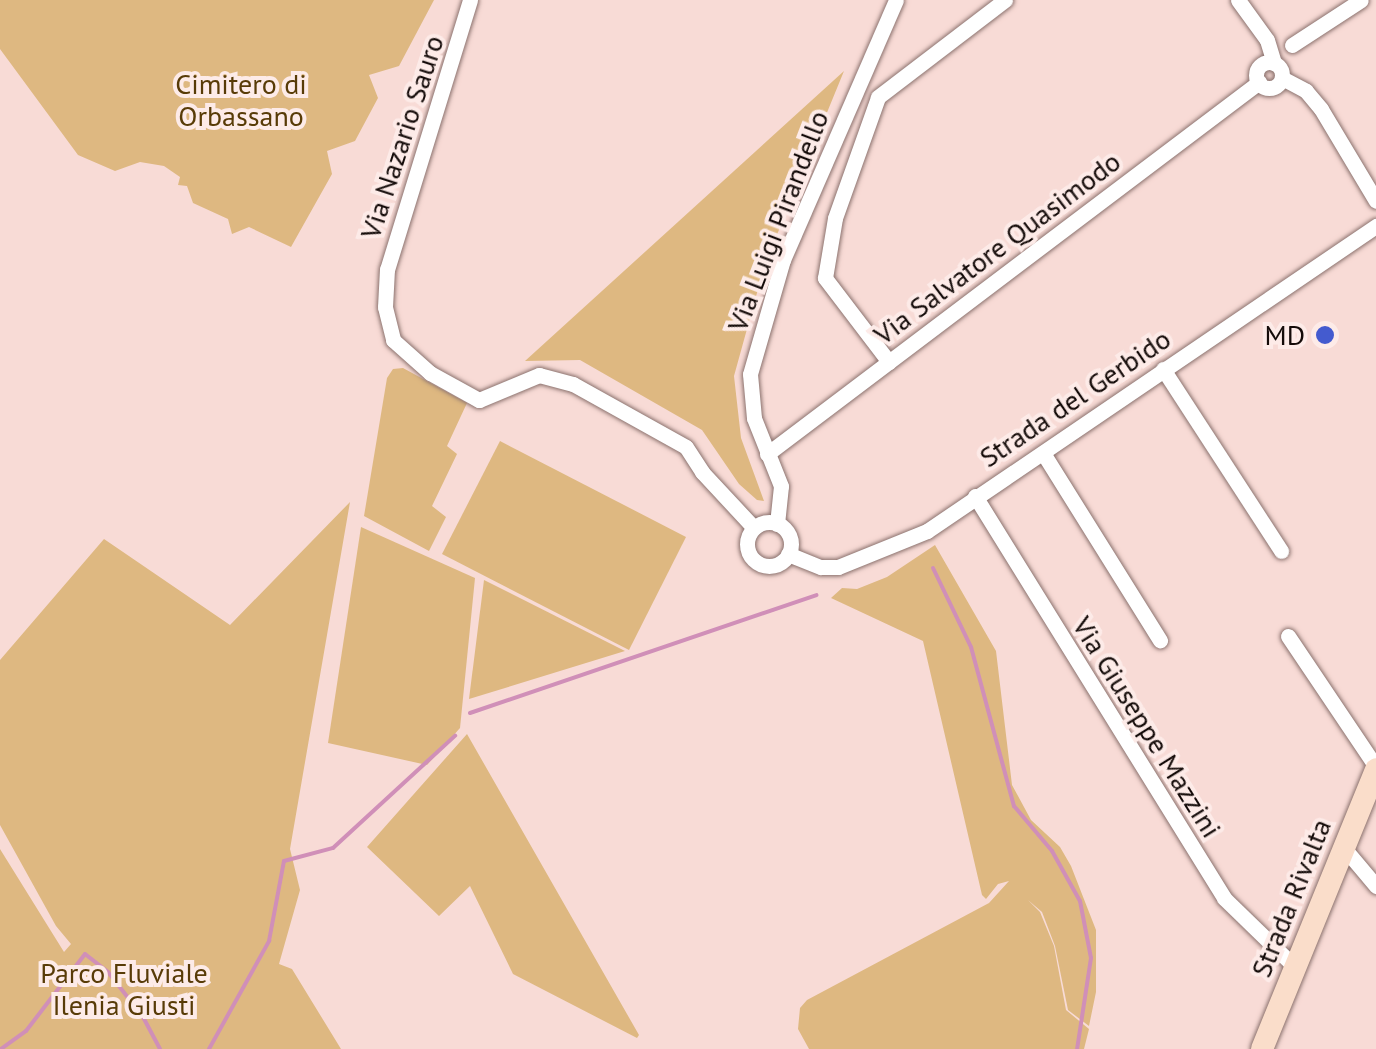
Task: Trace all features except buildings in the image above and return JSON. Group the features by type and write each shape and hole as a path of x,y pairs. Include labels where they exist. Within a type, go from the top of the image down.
{"street":[{"name":"Via Nazario Sauro","path":"470,0 387,270 386,307 397,347 430,373 479,400 539,375 572,384 686,447 702,472 754,528"},
{"name":"Via Luigi Pirandello","path":"777,524 781,486 750,398 757,343 812,188 896,0"},
{"path":"888,362 825,278 838,208 878,97 1005,0"},
{"path":"1238,0 1267,40 1278,70 1306,91 1321,109 1376,201"},
{"path":"1292,45 1361,0"},
{"name":"Via Salvatore Quasimodo","path":"767,454 1258,82 1274,88 1278,70"},
{"name":"Strada del Gerbido","path":"788,554 821,567 849,564 928,531 1376,226"},
{"path":"1163,369 1281,551"},
{"path":"1043,453 1160,640"},
{"name":"Via Giuseppe Mazzini","path":"975,496 1224,898 1296,968"},
{"path":"766,522 777,524 789,536 788,554 773,565 756,561 747,545 754,528 766,522"},
{"path":"1288,636 1376,768"},
{"name":"Strada Rivalta","path":"1262,1049 1344,848 1371,796 1376,768"},
{"path":"1344,848 1376,886"}],"green space":[{"name":"Cimitero di Orbassano","path":"0,0 434,0 399,66 369,75 378,98 355,141 327,151 332,174 291,247 249,227 232,234 228,219 193,203 187,186 178,185 180,177 164,166 140,162 115,171 78,155 0,49"},
{"path":"844,71 765,264 734,376 741,438 764,501 757,500 739,484 702,430 580,360 525,361"},
{"path":"403,368 467,403 447,446 457,454 432,506 446,517 429,551 364,516 387,378 393,369"},
{"path":"500,441 686,537 629,650 442,554"},
{"name":"Parco Fluviale Ilenia Giusti","path":"350,502 290,849 300,890 279,964 292,969 341,1049 0,1049 0,849 64,952 71,944 56,926 0,825 0,660 104,539 230,625"},
{"path":"361,527 475,578 460,728 427,765 328,743"},
{"path":"935,545 996,651 1012,785 1031,820 1060,847 1096,930 1096,992 1089,1026 1068,1010 1055,946 1042,912 1028,900 1040,912 1054,946 1066,1010 1089,1029 1084,1049 809,1049 798,1029 800,1008 807,1000 989,903 1009,881 998,884 986,899 982,895 923,641 831,598 842,588 857,589 887,577"},
{"path":"484,580 625,651 469,699"},
{"path":"467,734 639,1035 637,1038 513,974 470,886 439,916 367,847"}],"waterway":[{"path":"933,568 971,647 1014,806 1052,851 1080,901 1091,958 1077,1049"},
{"path":"470,713 816,595"},
{"path":"209,1049 269,941 284,861 333,848 455,736"},
{"path":"1,1049 26,1031 85,954 108,972 143,1017 160,1049"}],"place":[{"name":"MD","path":"1325,335"}]}
